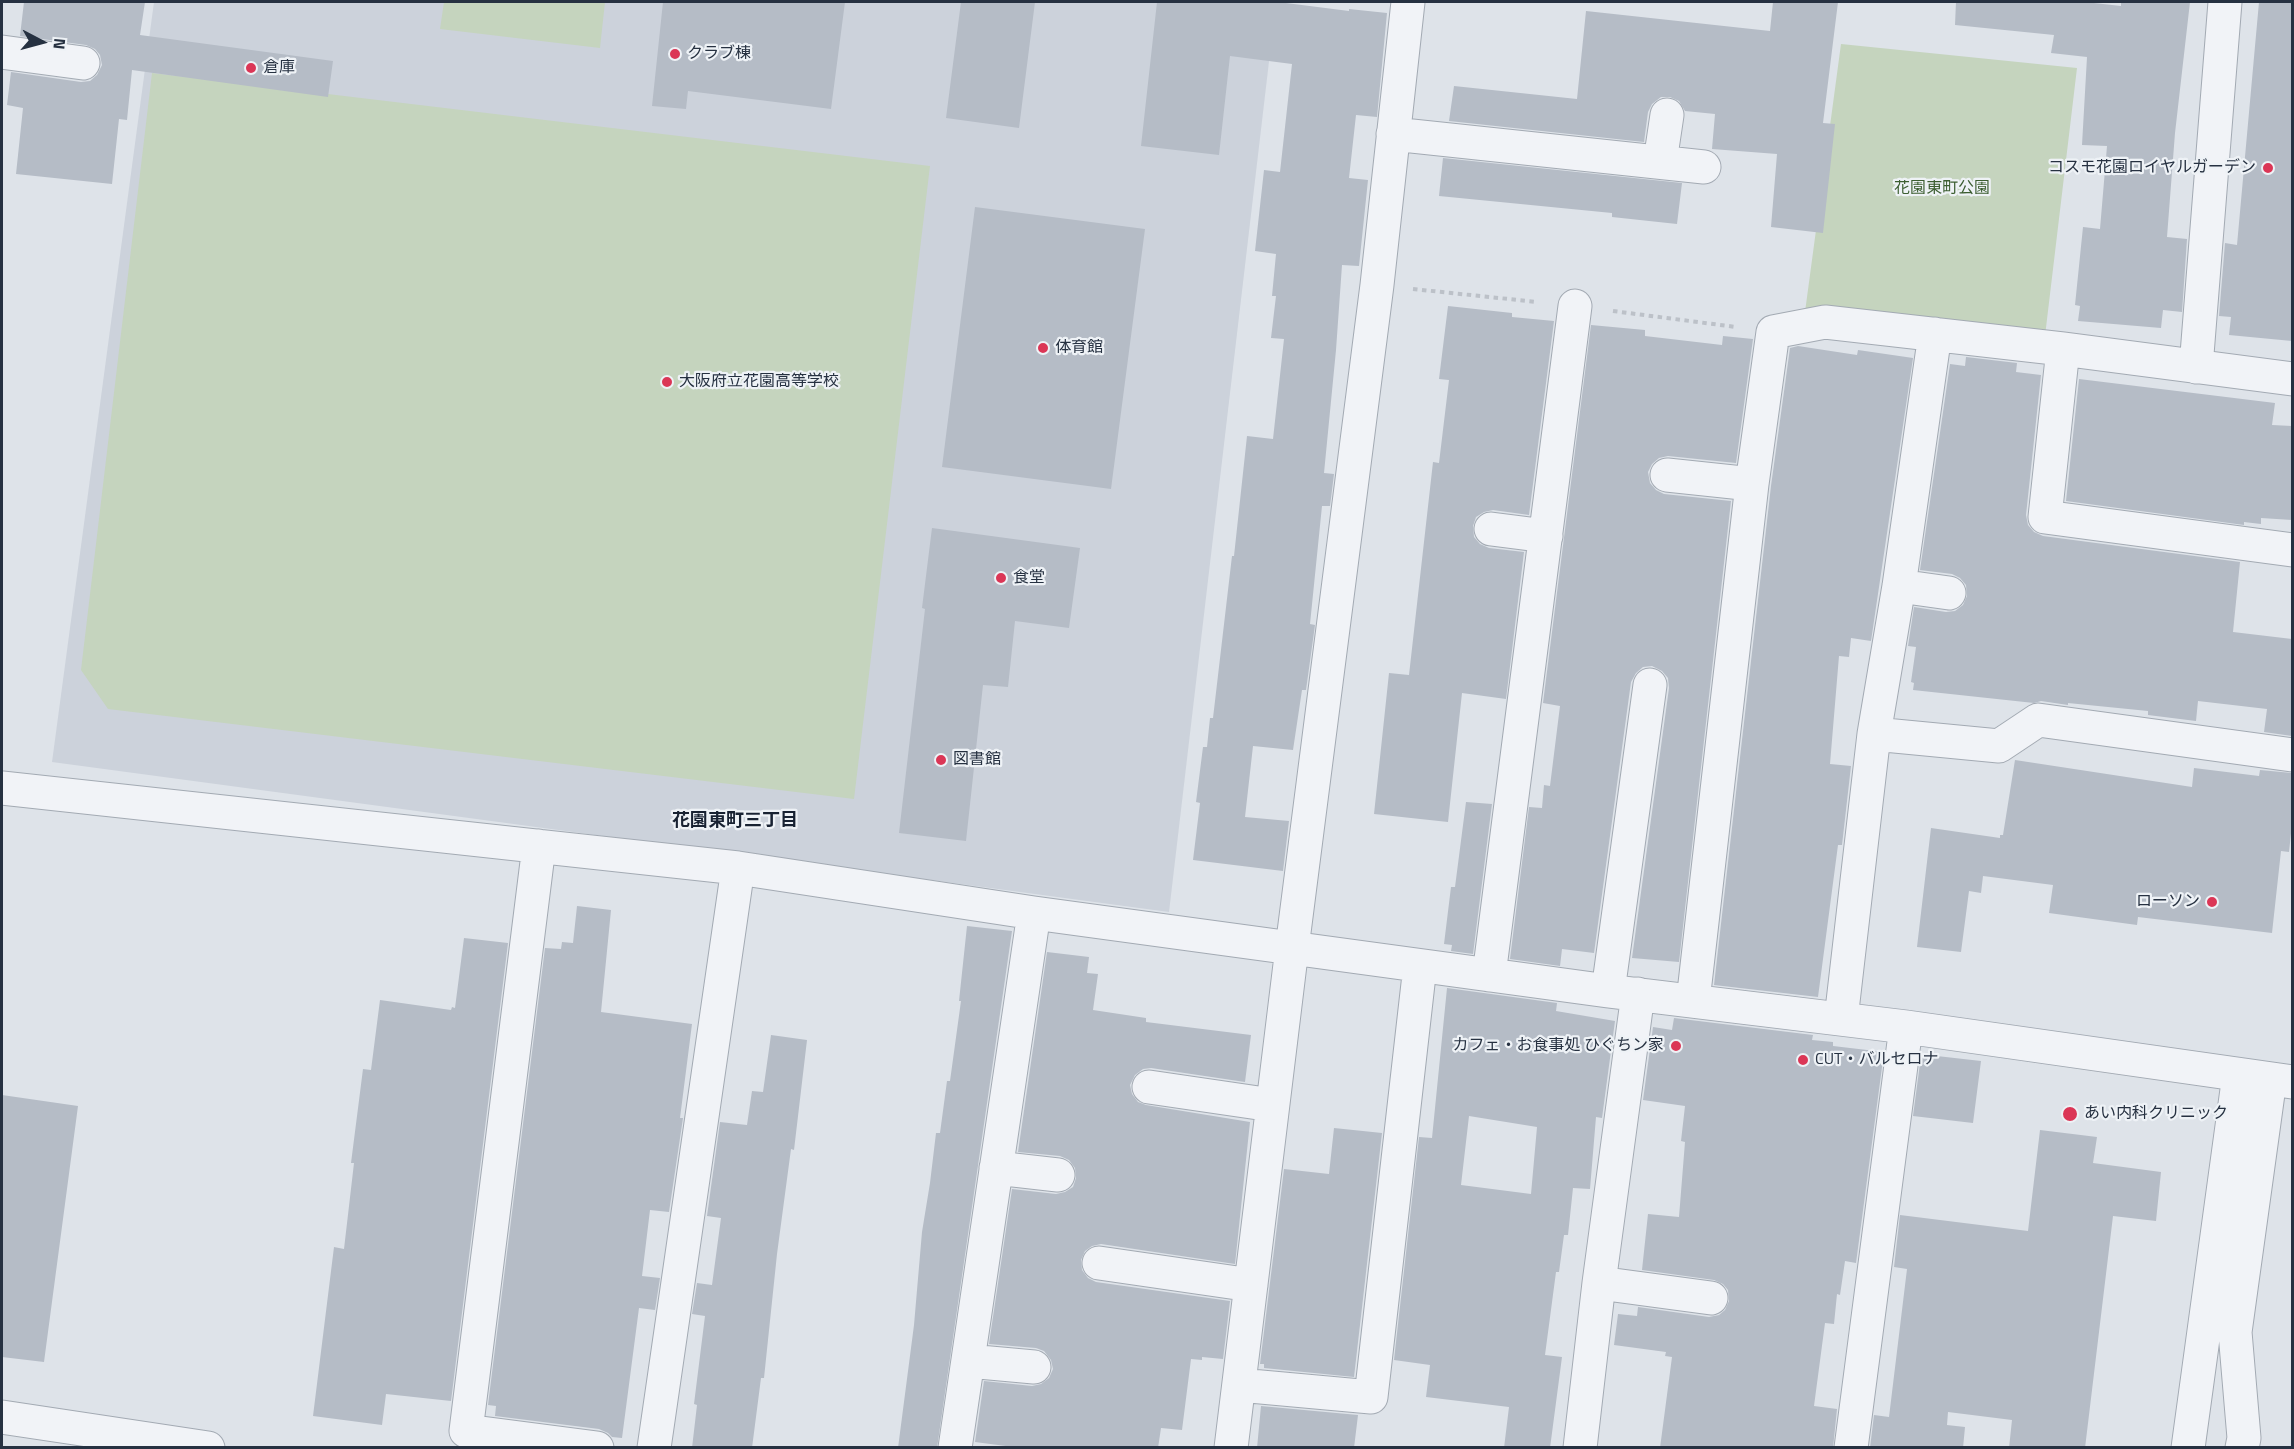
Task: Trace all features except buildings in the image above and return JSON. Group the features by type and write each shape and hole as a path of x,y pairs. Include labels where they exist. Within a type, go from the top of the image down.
{"street":[{"path":"1231,1448 1272,1105 1377,285 1408,2"},
{"path":"2196,367 2225,2"},
{"path":"2,52 83,63"},
{"path":"1660,162 1666,116"},
{"path":"1393,134 1704,167"},
{"path":"1489,975 1575,306"},
{"path":"1693,1001 1752,484 1773,332 1825,322 2063,349 2292,379"},
{"path":"1841,1019 1874,734 1899,586 1935,334"},
{"path":"2063,349 2045,518 2292,550"},
{"path":"1667,476 1752,484"},
{"path":"1491,529 1546,536"},
{"path":"1899,586 1949,593"},
{"path":"1580,1448 1599,1283 1650,686"},
{"path":"1874,734 1999,746 2038,720 2292,755"},
{"path":"2,788 738,868 1034,913 1420,966 1906,1027 2267,1079"},
{"path":"539,846 466,1431 597,1448"},
{"path":"654,1448 738,868"},
{"path":"955,1448 1034,913"},
{"path":"1239,1386 1371,1397 1420,966"},
{"path":"1851,1448 1906,1027"},
{"path":"2188,1448 2267,1079"},
{"path":"2242,1448 2244,1438 2235,1332 2267,1079"},
{"path":"1149,1087 1272,1105"},
{"path":"996,1168 1058,1175"},
{"path":"1099,1263 1251,1285"},
{"path":"1599,1283 1711,1298"},
{"path":"968,1361 1034,1367"},
{"path":"2,1418 208,1448"}],"shaded area":[{"name":"大阪府立花園高等学校","path":"154,2 1276,2 1169,912 52,762"}],"green space":[{"path":"444,2 605,2 600,48 440,29"},
{"name":"花園東町公園","path":"1841,44 2077,68 2045,336 1805,312"},
{"path":"152,73 930,166 854,799 108,709 81,670"}],"place":[{"name":"クラブ棟","path":"675,54"},
{"name":"倉庫","path":"251,68"},
{"name":"コスモ花園ロイヤルガーデン","path":"2268,168"},
{"name":"体育館","path":"1043,348"},
{"name":"大阪府立花園高等学校","path":"667,382"},
{"name":"食堂","path":"1001,578"},
{"name":"図書館","path":"941,760"},
{"name":"ローソン","path":"2212,902"},
{"name":"カフェ・お食事処 ひぐちン家","path":"1676,1046"},
{"name":"CUT・バルセロナ","path":"1803,1060"},
{"name":"あい内科クリニック","path":"2070,1114"}],"district":[{"name":"花園東町三丁目","path":"735,822"}]}
